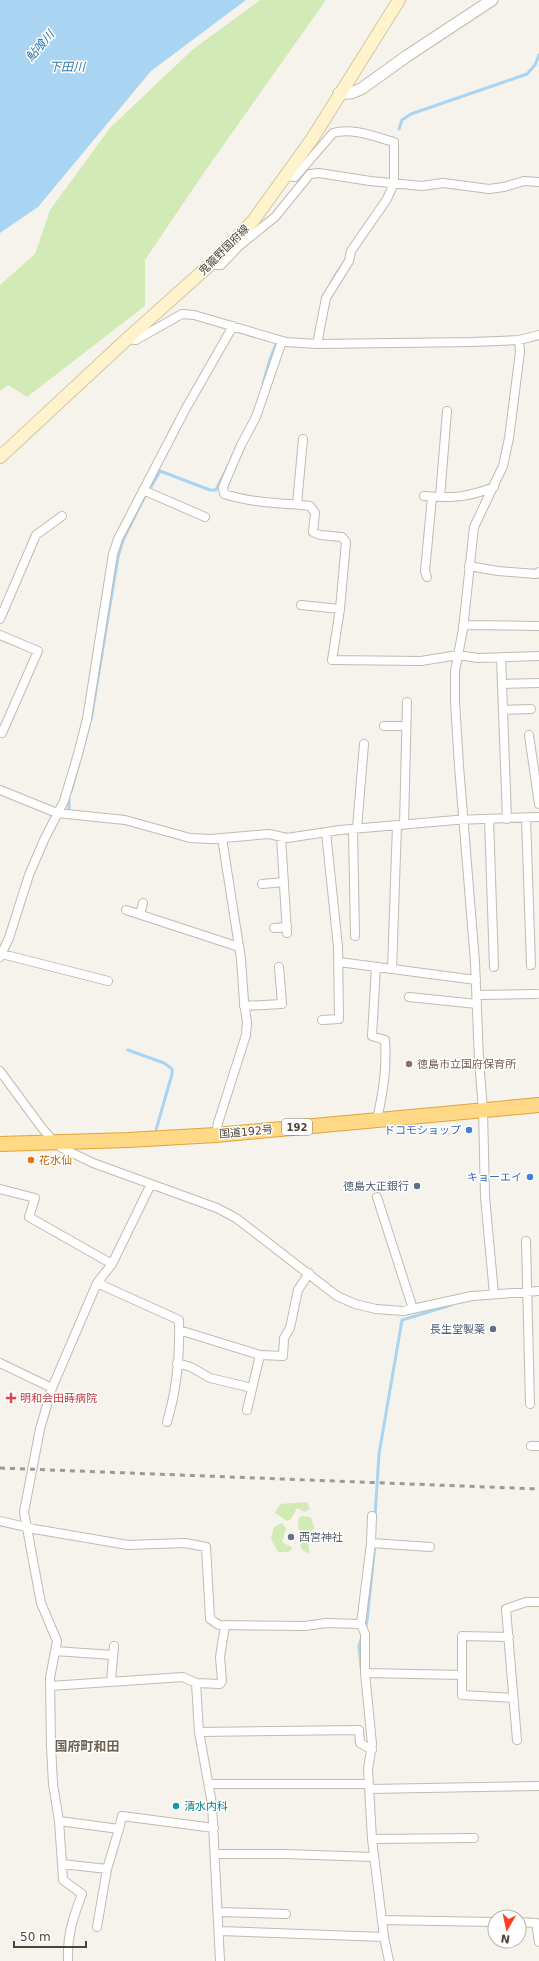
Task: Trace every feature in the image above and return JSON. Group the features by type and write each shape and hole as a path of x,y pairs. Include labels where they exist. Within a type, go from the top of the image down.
{"highway":[{"name":"国道192号","path":"0,1144 216,1135 539,1105"}],"main road":[{"name":"鬼籠野国府線","path":"0,457 127,339 210,265 253,221 287,176 399,0"}],"street":[{"path":"339,93 351,93 361,89 407,56 492,0"},
{"path":"287,176 295,177 332,133 340,130 394,142 394,183 387,199 351,251 349,261 326,298 317,344"},
{"path":"210,265 220,265 239,246 275,216 310,174 319,173 422,186 443,183 489,189 504,187 524,181 539,182"},
{"path":"127,339 136,340 182,314 194,315 282,340 317,344 419,344 519,340 539,335"},
{"path":"108,981 1,956 30,875 64,801 87,719 113,554 118,539 185,410 233,326"},
{"path":"282,340 256,417 241,444 223,487 224,494 233,497 268,502 310,506 315,513 313,532 320,536 342,537 346,542 340,609 332,660 421,661 458,655 478,658 539,656"},
{"path":"494,1294 485,1197 483,1110 479,1060 477,995 463,820 455,702 455,671 463,625 474,527 503,466 509,438 520,352 519,340"},
{"path":"427,577 425,571 432,497 447,411"},
{"path":"297,504 303,439"},
{"path":"432,497 471,496 494,487"},
{"path":"143,490 205,517"},
{"path":"0,619 36,535 62,516"},
{"path":"469,566 498,571 536,574 539,572"},
{"path":"301,605 340,609"},
{"path":"463,625 539,626"},
{"path":"0,635 38,651 2,733 0,732"},
{"path":"501,657 506,819"},
{"path":"502,684 539,683"},
{"path":"392,969 407,702"},
{"path":"502,710 531,709"},
{"path":"384,726 406,726"},
{"path":"529,735 539,804"},
{"path":"355,936 355,829 364,744"},
{"path":"0,790 57,814 125,820 190,838 222,838 269,834 287,838 326,832 401,825 463,820 539,817"},
{"path":"526,818 531,965"},
{"path":"489,819 494,967"},
{"path":"322,1020 339,1019 339,962 326,832"},
{"path":"274,928 287,930 282,837"},
{"path":"216,1135 218,1123 246,1036 247,1022 244,1006 239,947 222,838"},
{"path":"262,884 284,882"},
{"path":"140,914 143,903"},
{"path":"126,910 239,947"},
{"path":"339,962 476,980"},
{"path":"244,1006 282,1004 278,967"},
{"path":"376,967 372,1036 385,1040 386,1057 385,1085 377,1120"},
{"path":"477,995 537,994"},
{"path":"409,997 477,1004"},
{"path":"0,1071 55,1142 73,1154 217,1208 236,1218 337,1296 355,1304 393,1311 413,1309 450,1300 494,1294 539,1291"},
{"path":"68,1961 67,1941 73,1917 82,1894 63,1880 59,1821 53,1784 50,1686 57,1641 42,1603 24,1512 40,1429 52,1388 96,1283 112,1264 151,1184"},
{"path":"0,1189 35,1198 29,1217 112,1264"},
{"path":"378,1197 413,1309"},
{"path":"526,1241 530,1404"},
{"path":"179,1330 260,1355 283,1356 284,1338 290,1328 298,1290 309,1273"},
{"path":"96,1283 179,1320 174,1399 167,1422"},
{"path":"248,1410 260,1355"},
{"path":"0,1363 52,1388"},
{"path":"177,1363 191,1367 210,1378 252,1388"},
{"path":"372,1516 374,1543 363,1628 364,1673 372,1750 368,1769 373,1857 378,1882 384,1937 389,1961"},
{"path":"0,1521 128,1545 185,1543 206,1547 210,1619 219,1625 306,1626 326,1623 363,1628"},
{"path":"374,1543 430,1546"},
{"path":"517,1740 506,1609 526,1602 539,1602"},
{"path":"50,1686 183,1677 196,1684 220,1684 222,1681 220,1657 225,1625"},
{"path":"509,1636 462,1636 462,1695 513,1698"},
{"path":"111,1682 112,1655 114,1646"},
{"path":"55,1651 112,1655"},
{"path":"364,1673 462,1675"},
{"path":"196,1684 199,1732 212,1804 220,1961"},
{"path":"199,1732 359,1730 360,1743 372,1750"},
{"path":"209,1784 369,1787 539,1786"},
{"path":"97,1927 107,1869 122,1816 214,1828"},
{"path":"59,1821 119,1829"},
{"path":"372,1839 474,1838"},
{"path":"215,1854 284,1854 373,1857"},
{"path":"62,1864 107,1869"},
{"path":"218,1912 286,1914"},
{"path":"382,1920 487,1922"},
{"path":"527,1922 536,1923 539,1942"},
{"path":"219,1931 384,1937"}],"green space":[{"path":"260,0 326,0 203,174 145,260 145,306 27,397 8,385 0,391 0,285 35,254 50,210 110,128 192,50"},
{"path":"307,1502 310,1509 305,1512 297,1508 291,1519 287,1521 275,1513 280,1504"},
{"path":"301,1516 311,1517 314,1528 307,1537 310,1554 301,1549 298,1520"},
{"path":"282,1523 286,1528 282,1542 293,1548 288,1552 278,1552 271,1539 274,1527"}],"water":[{"name":"下田川","path":"0,0 246,0 151,71 38,207 0,233"}],"waterway":[{"path":"399,129 402,120 411,114 527,74 535,65 539,55"},
{"path":"331,283 338,271"},
{"path":"263,384 276,344"},
{"path":"151,487 160,471 210,490 216,490 228,466"},
{"path":"91,720 118,557 123,540 144,498"},
{"path":"71,792 89,726"},
{"path":"69,799 69,811"},
{"path":"128,1050 164,1063 172,1069 172,1074 156,1130"},
{"path":"375,1517 379,1454 402,1320 451,1305"},
{"path":"365,1628 375,1544"},
{"path":"361,1667 359,1646 363,1633"}],"railway":[{"path":"0,1468 539,1489"}],"place":[{"name":"徳島市立国府保育所","path":"409,1064"},
{"name":"ドコモショップ","path":"469,1130"},
{"name":"花水仙","path":"31,1160"},
{"name":"キョーエイ","path":"530,1177"},
{"name":"徳島大正銀行","path":"417,1186"},
{"name":"長生堂製薬","path":"493,1329"},
{"name":"明和会田蒔病院","path":"11,1398"},
{"name":"西宮神社","path":"291,1537"},
{"name":"清水内科","path":"176,1806"}],"district":[{"name":"国府町和田","path":"87,1746"}],"water label":[{"name":"鮎喰川","path":"40,46"}]}
